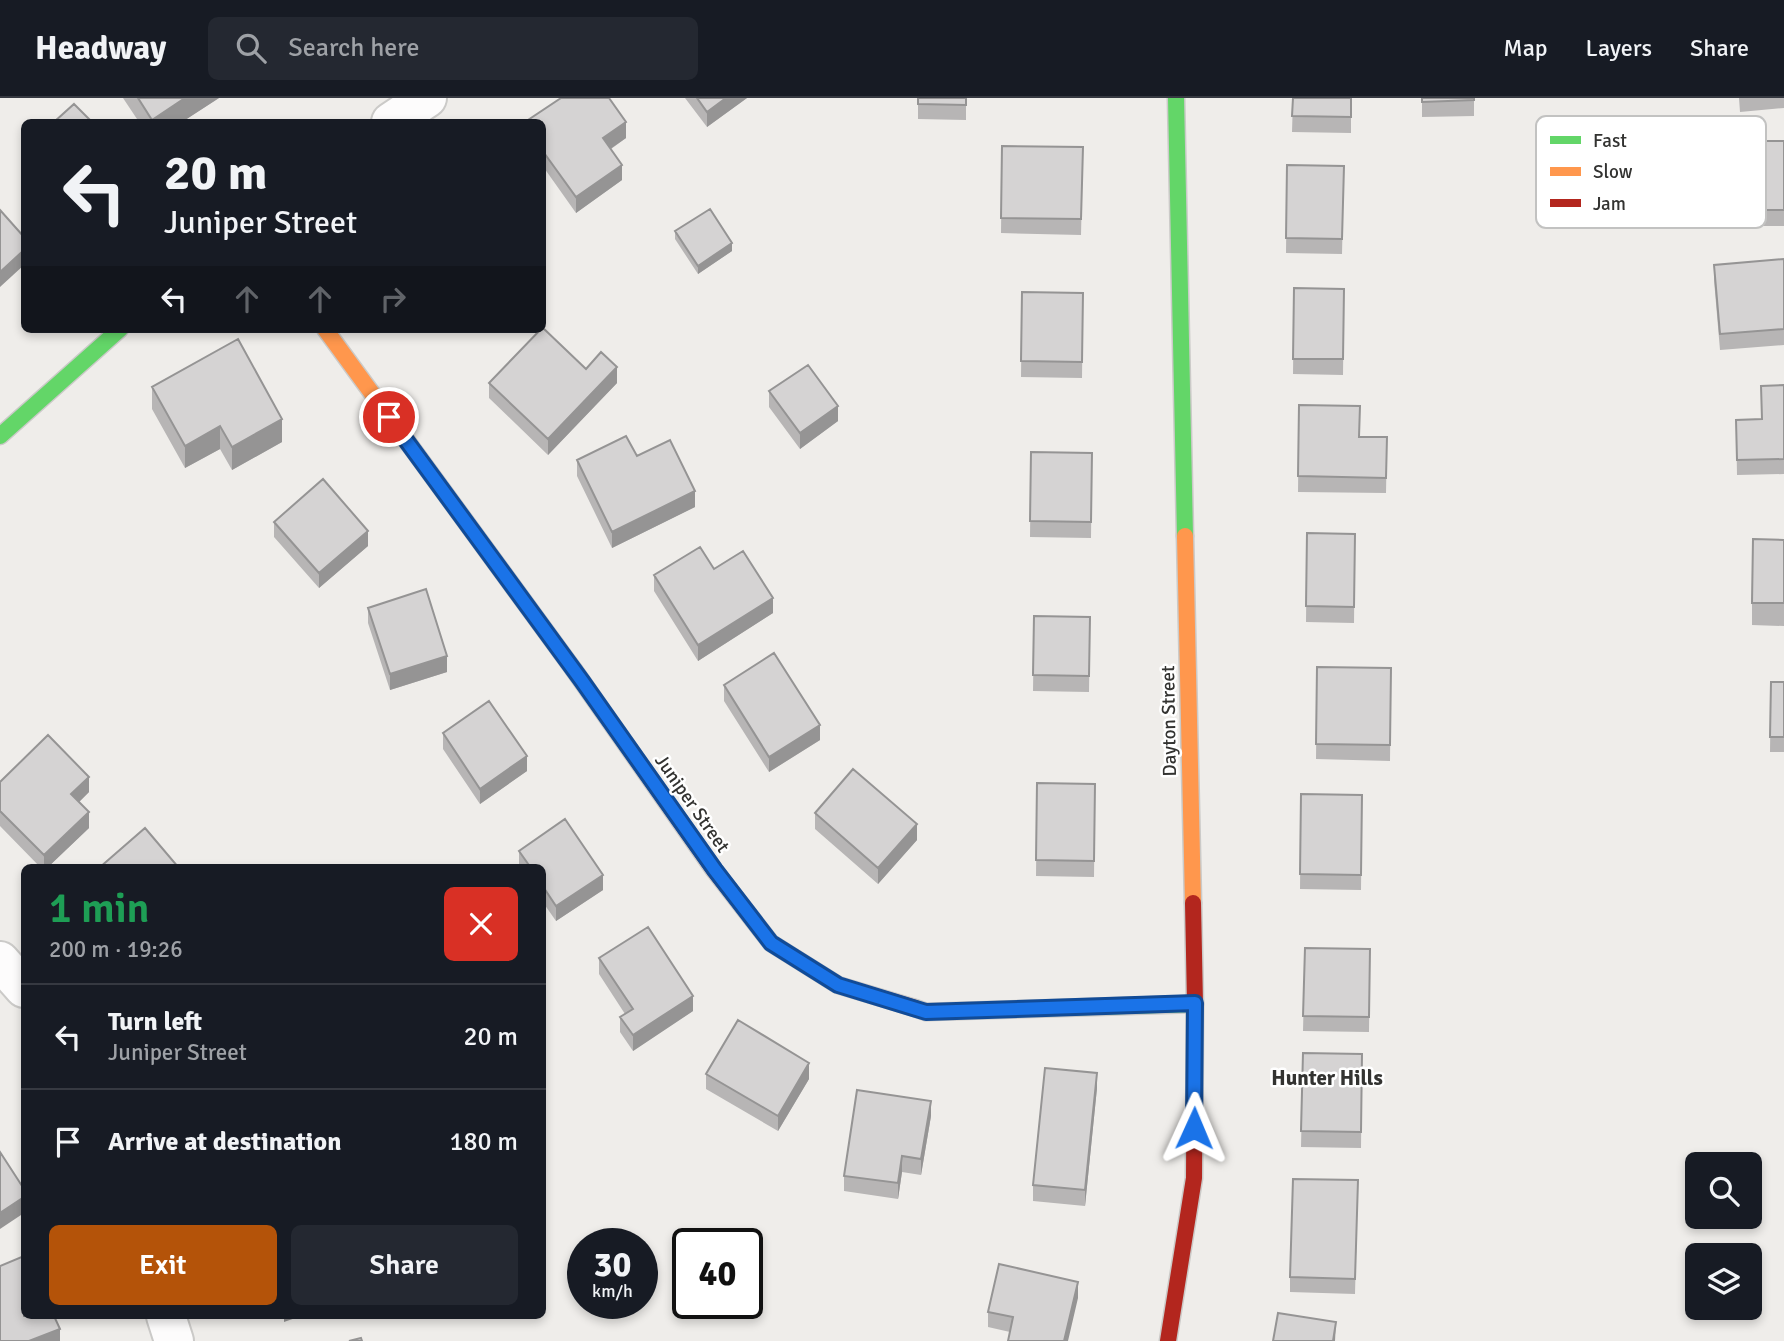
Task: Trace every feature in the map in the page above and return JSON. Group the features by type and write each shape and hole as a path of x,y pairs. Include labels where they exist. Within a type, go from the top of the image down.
{"street":[{"path":"396,119 427,98"},
{"name":"Dayton Street","path":"1168,1341 1194,1178 1195,1003 1176,98"},
{"path":"0,436 116,333"},
{"name":"Juniper Street","path":"328,333 582,681 715,870 771,943 838,985 926,1012 1195,1003"},
{"path":"0,961 21,985"},
{"path":"167,1319 174,1341"}],"building":[{"path":"138,98 185,98 154,119"},
{"path":"561,98 609,98 626,122 603,138 622,165 576,197 546,156 546,119 530,119"},
{"path":"697,98 726,98 707,112"},
{"path":"918,98 966,98 966,105 918,104"},
{"path":"1293,98 1351,98 1351,117 1292,116"},
{"path":"1422,98 1474,98 1474,100 1422,102"},
{"path":"74,104 89,119 57,119"},
{"path":"1766,141 1784,141 1784,210 1766,210"},
{"path":"1002,146 1083,147 1081,219 1001,218"},
{"path":"1287,165 1344,166 1342,239 1286,238"},
{"path":"710,209 732,243 698,266 675,231"},
{"path":"0,210 21,234 21,253 0,272"},
{"path":"1784,259 1784,329 1720,334 1714,265"},
{"path":"1294,288 1344,289 1343,359 1293,359"},
{"path":"1022,292 1083,293 1082,362 1021,361"},
{"path":"546,331 586,369 601,352 617,367 548,439 489,383 537,333 546,333"},
{"path":"238,339 282,419 232,447 220,426 185,446 152,387"},
{"path":"808,365 838,406 800,433 769,391"},
{"path":"1784,385 1784,459 1737,460 1736,420 1762,419 1761,386"},
{"path":"1299,405 1360,406 1359,437 1387,437 1386,478 1298,476"},
{"path":"626,436 637,456 670,440 695,491 612,532 577,460"},
{"path":"1031,452 1092,453 1091,522 1030,521"},
{"path":"323,479 368,531 319,573 274,522"},
{"path":"1307,533 1355,534 1354,607 1306,606"},
{"path":"1753,539 1784,540 1784,603 1752,603"},
{"path":"700,547 714,569 743,551 773,598 698,645 654,575"},
{"path":"426,589 447,656 390,674 368,608"},
{"path":"1034,616 1090,617 1089,676 1033,675"},
{"path":"774,653 820,725 769,757 724,685"},
{"path":"1317,667 1391,668 1390,745 1316,744"},
{"path":"1771,682 1784,682 1784,737 1770,737"},
{"path":"489,701 527,756 480,789 443,733"},
{"path":"48,735 89,777 71,794 89,812 44,855 0,811 0,782"},
{"path":"853,769 917,824 878,868 815,813"},
{"path":"1037,783 1095,784 1094,861 1036,860"},
{"path":"1301,794 1362,795 1361,875 1300,874"},
{"path":"565,819 603,875 556,906 546,891 546,864 528,864 519,851"},
{"path":"145,828 176,864 104,864"},
{"path":"648,927 693,996 633,1035 620,1017 633,1009 599,958"},
{"path":"1305,948 1370,949 1369,1017 1303,1016"},
{"path":"738,1020 809,1063 778,1116 706,1074"},
{"path":"1303,1053 1362,1054 1361,1132 1301,1131"},
{"path":"1045,1068 1097,1073 1085,1190 1033,1185"},
{"path":"857,1090 931,1101 921,1159 902,1156 898,1183 844,1176"},
{"path":"0,1152 21,1184 21,1199 0,1213"},
{"path":"1293,1179 1358,1180 1355,1279 1290,1277"},
{"path":"21,1257 21,1319 55,1319 60,1329 29,1341 0,1341 0,1266"},
{"path":"999,1264 1078,1282 1064,1341 1008,1341 1013,1317 988,1312"},
{"path":"1278,1313 1336,1322 1333,1341 1273,1341"}],"traffic: fast":[{"path":"1176,98 1185,536"},
{"path":"0,436 116,333"},
{"path":"915,1008 926,1012 1195,1004"}],"traffic: slow":[{"path":"328,333 574,670"},
{"path":"1185,536 1193,903"}],"traffic: jam":[{"path":"574,670 714,870 771,943 838,985 915,1008"},
{"path":"1168,1341 1194,1178 1193,903"}],"district":[{"name":"Hunter Hills","path":"1327,1078"}],"route":[{"path":"389,417 582,681 715,870 771,943 838,985 926,1012 1195,1003 1194,1128"}]}
